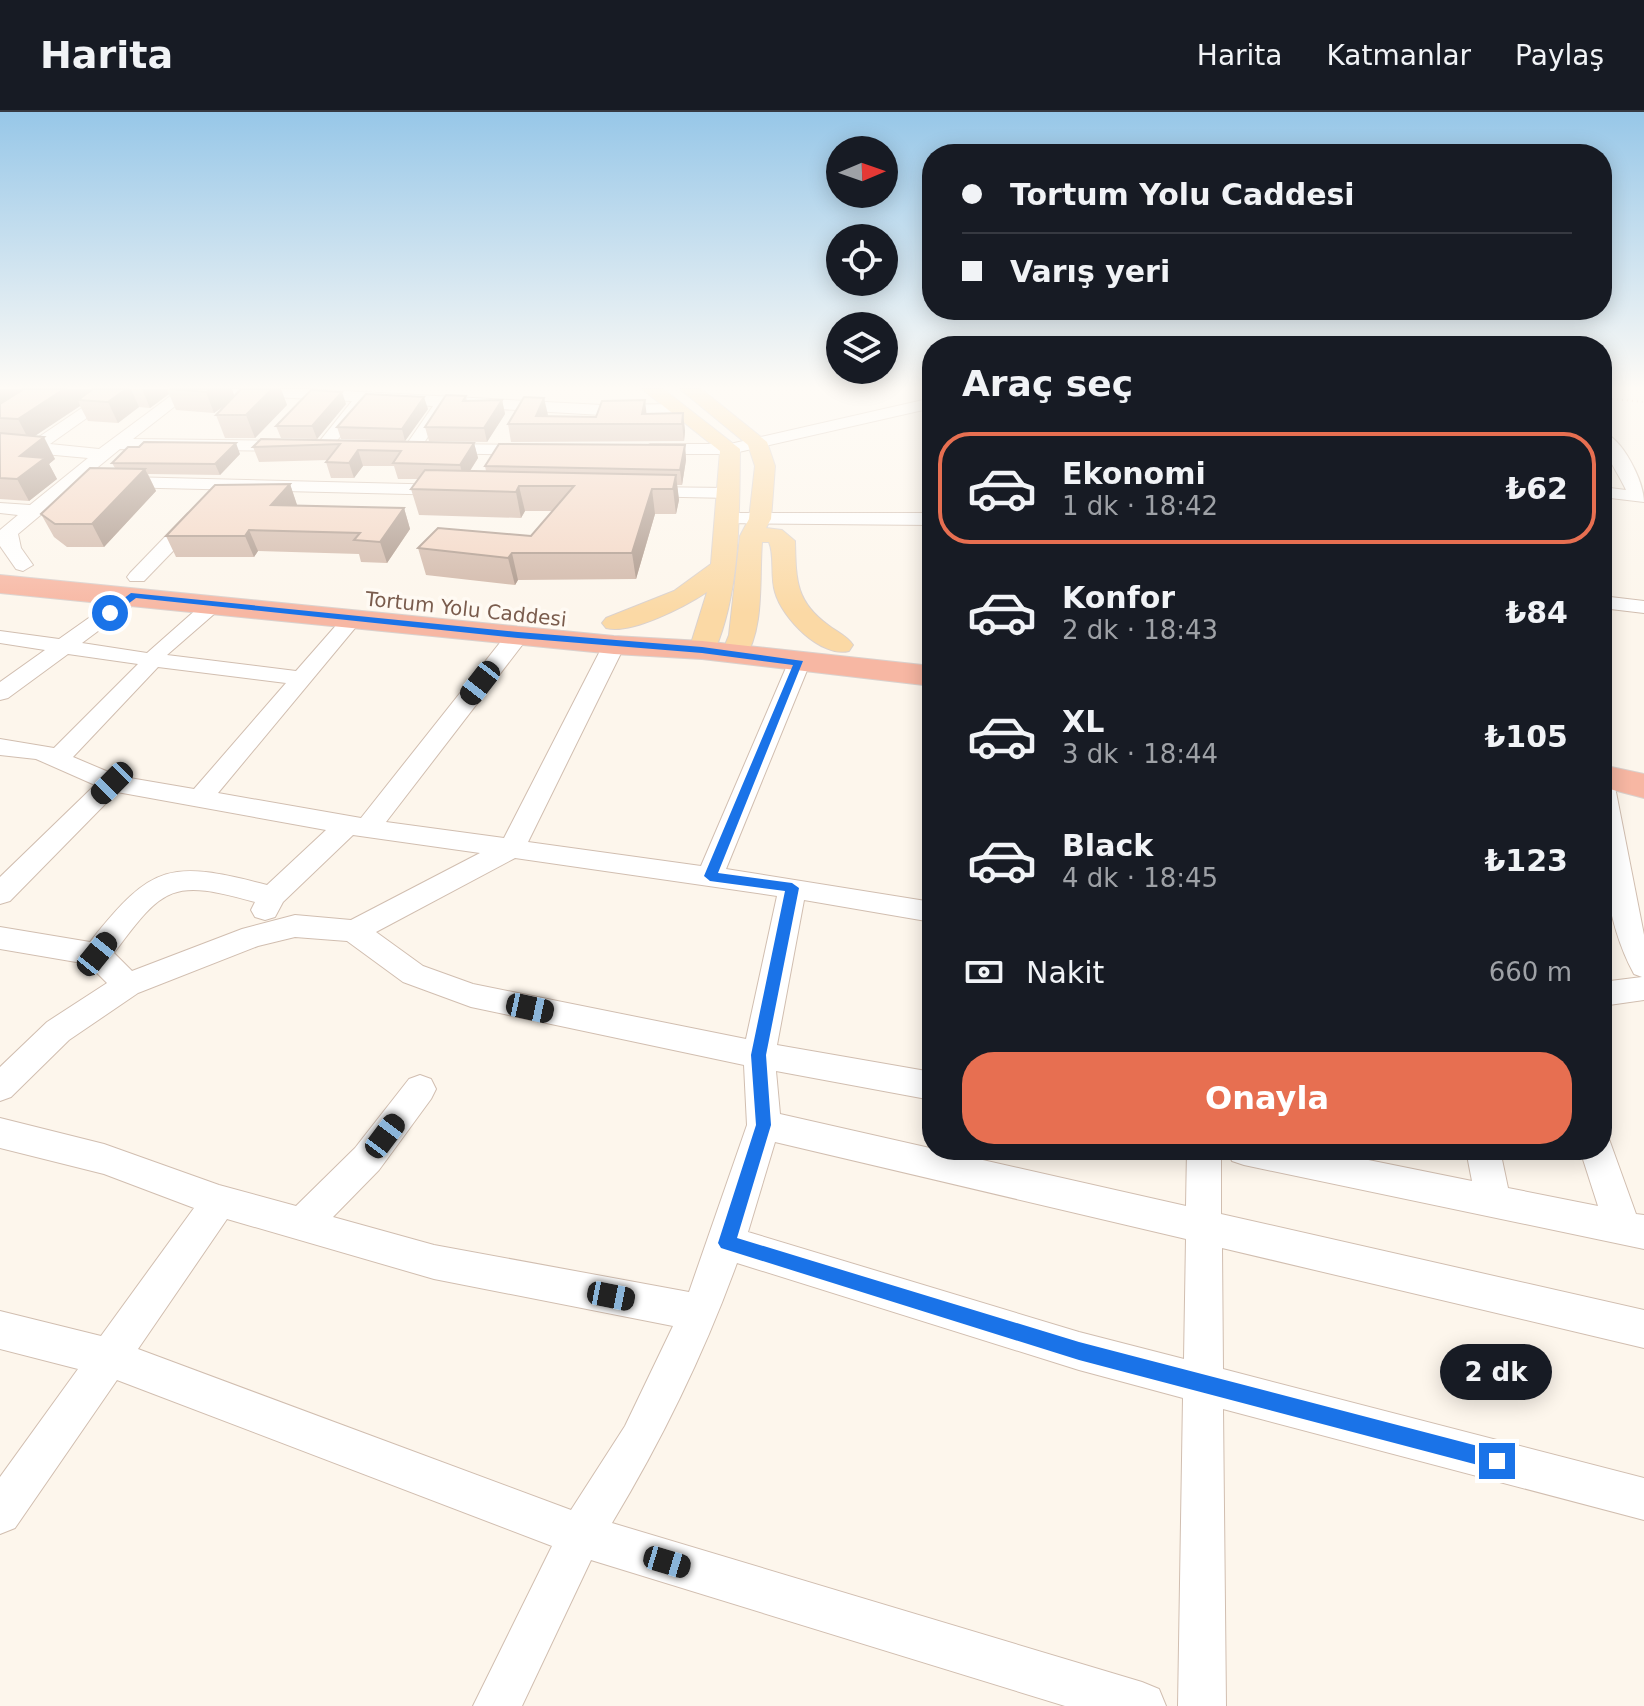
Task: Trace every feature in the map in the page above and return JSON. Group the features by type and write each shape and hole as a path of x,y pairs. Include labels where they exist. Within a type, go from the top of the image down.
{"highway":[{"name":"Tortum Yolu Caddesi","path":"5,551 214,604 518,635 614,634"},
{"name":"Tortum Yolu Caddesi","path":"136,586 738,645 840,645 922,654"},
{"name":"Tortum Yolu Caddesi","path":"738,645 799,663 922,675"},
{"path":"1612,758 1644,765"},
{"path":"1612,778 1644,786"}],"main road":[{"path":"707,641 721,568 730,493 730,463"},
{"path":"738,645 764,463"},
{"path":"756,528 783,541 783,588 789,599 815,629 840,645"},
{"path":"614,634 696,591 721,568"}],"street":[{"path":"5,551 33,511 91,463"},
{"path":"0,693 62,648 136,586 245,463"},
{"path":"1623,463 1641,497"},
{"path":"70,481 470,490"},
{"path":"623,492 730,493"},
{"path":"1612,493 1641,497"},
{"path":"0,508 33,511"},
{"path":"727,519 756,528 922,520"},
{"path":"1612,603 1644,607"},
{"path":"57,759 140,677 160,650 214,604"},
{"path":"200,798 353,618"},
{"path":"354,931 512,848 614,634"},
{"path":"252,937 272,896 357,826 518,635"},
{"path":"0,637 62,648 302,678"},
{"path":"710,876 799,663"},
{"path":"6,752 57,759 112,783 357,826 792,888 922,910"},
{"path":"0,894 112,783"},
{"path":"1612,841 1629,934 1644,966"},
{"path":"97,954 133,908 164,884 194,880 231,885 272,896"},
{"path":"497,1706 580,1535 639,1440 700,1313 727,1243 764,1125 759,1055 792,888"},
{"path":"0,1087 58,1031 127,985 252,937 295,926 354,931 413,974 471,995 759,1055 922,1084"},
{"path":"0,938 97,954 127,985"},
{"path":"1612,993 1644,988"},
{"path":"302,1224 367,1159 420,1089"},
{"path":"764,1125 1644,1329"},
{"path":"0,1133 104,1159 219,1201 434,1262 700,1313"},
{"path":"1202,1706 1204,1160"},
{"path":"1292,1160 1634,1230"},
{"path":"1485,1160 1494,1202"},
{"path":"1602,1160 1634,1230"},
{"path":"0,1513 219,1201"},
{"path":"727,1243 1079,1351 1644,1499"},
{"path":"0,1330 107,1357 580,1535 1136,1705"}],"building":[{"path":"0,463 38,463 17,479 0,478"},
{"path":"406,463 461,463 460,465"},
{"path":"487,463 681,463 680,470 485,466"},
{"path":"90,468 145,469 92,524 55,524 41,514"},
{"path":"425,470 676,475 673,489 652,489 632,553 512,553 508,558 418,548 438,528 531,536 574,486 519,486 516,492 411,489"},
{"path":"290,484 271,505 404,508 380,542 354,540 360,533 249,530 245,536 166,536 215,485"}],"route":[{"path":"110,613 134,595 614,645 702,650 799,663 710,876 792,888 759,1055 764,1125 727,1243 1079,1351 1497,1461"}]}
